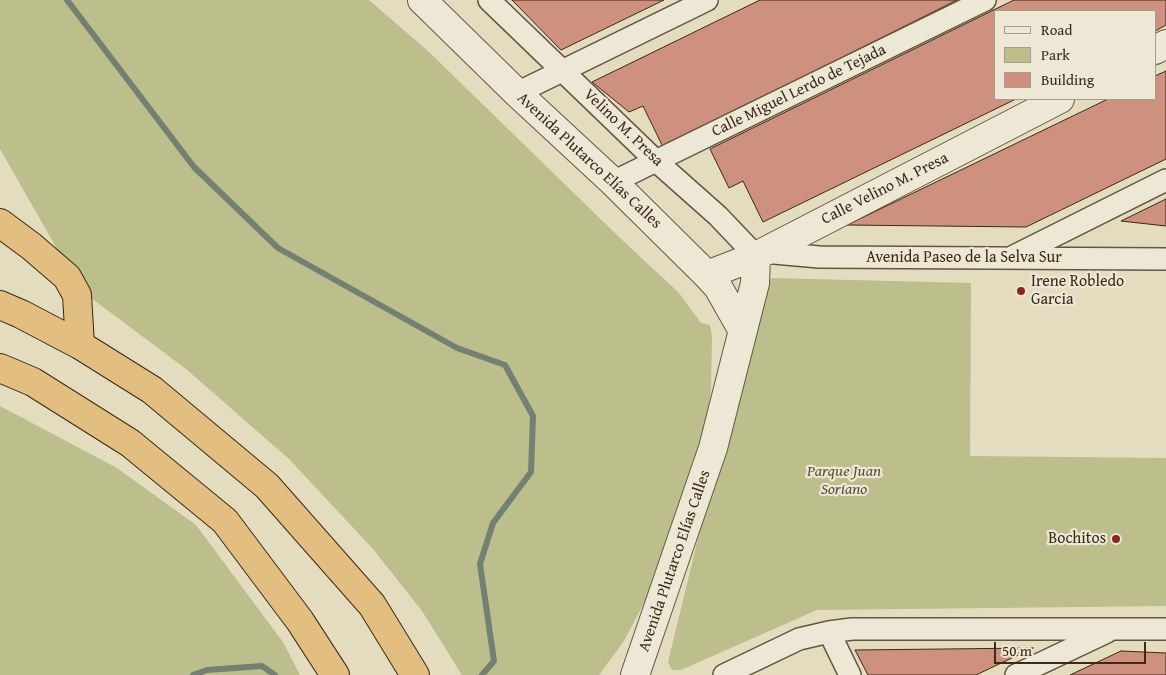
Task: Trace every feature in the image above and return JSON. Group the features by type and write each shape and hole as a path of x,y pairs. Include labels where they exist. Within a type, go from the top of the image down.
{"highway":[{"path":"0,223 31,246 67,277 77,295 80,345"},
{"path":"0,305 80,345 152,390 268,486 372,604 416,675"},
{"path":"0,368 34,382 130,443 225,521 300,621 335,675"}],"street":[{"name":"Velino M. Presa","path":"489,0 656,161 759,254"},
{"path":"517,93 708,0"},
{"name":"Calle Miguel Lerdo de Tejada","path":"613,182 985,0"},
{"name":"Avenida Plutarco Elías Calles","path":"428,1 517,93 613,182 707,274 718,287 743,331"},
{"name":"Calle Velino M. Presa","path":"707,274 759,254 1058,100"},
{"path":"1009,258 1166,180"},
{"name":"Avenida Plutarco Elías Calles","path":"635,675 713,448 743,331 759,254"},
{"name":"Avenida Paseo de la Selva Sur","path":"759,254 1166,259"},
{"path":"724,675 799,639 852,629 1166,629"},
{"path":"1016,675 1112,629"},
{"path":"829,632 850,675"}],"green space":[{"path":"0,0 369,0 429,52 679,293 701,323 710,325 712,336 711,391 702,447 651,590 624,641 599,675 462,675 422,611 373,549 289,459 186,369 91,298 77,284 0,149"},
{"name":"Parque Juan Soriano","path":"771,278 971,283 970,456 1166,458 1166,606 817,610 681,670 672,670 668,662 748,333"},
{"path":"0,406 117,468 196,525 283,642 300,675 0,675"}],"building":[{"path":"512,0 664,0 561,50"},
{"path":"760,0 957,0 663,147 643,106 629,112 592,82"},
{"path":"1014,0 1166,0 1166,25 1156,30 1156,10 994,10 994,100 1014,100 763,222 743,181 729,188 710,149"},
{"path":"1166,71 1166,159 1026,227 847,225 1106,100 1156,100 1156,76"},
{"path":"1166,199 1166,226 1121,221"},
{"path":"1033,648 976,675 868,675 855,650"},
{"path":"1121,651 1166,653 1166,675 1070,675"}],"waterway":[{"path":"67,0 194,167 278,248 457,348 505,365 533,416 531,472 493,523 480,564 494,661 482,675"},
{"path":"193,675 207,670 262,666 275,675"}],"place":[{"name":"Irene Robledo Garcia","path":"1021,291"},
{"name":"Bochitos","path":"1116,539"}]}
